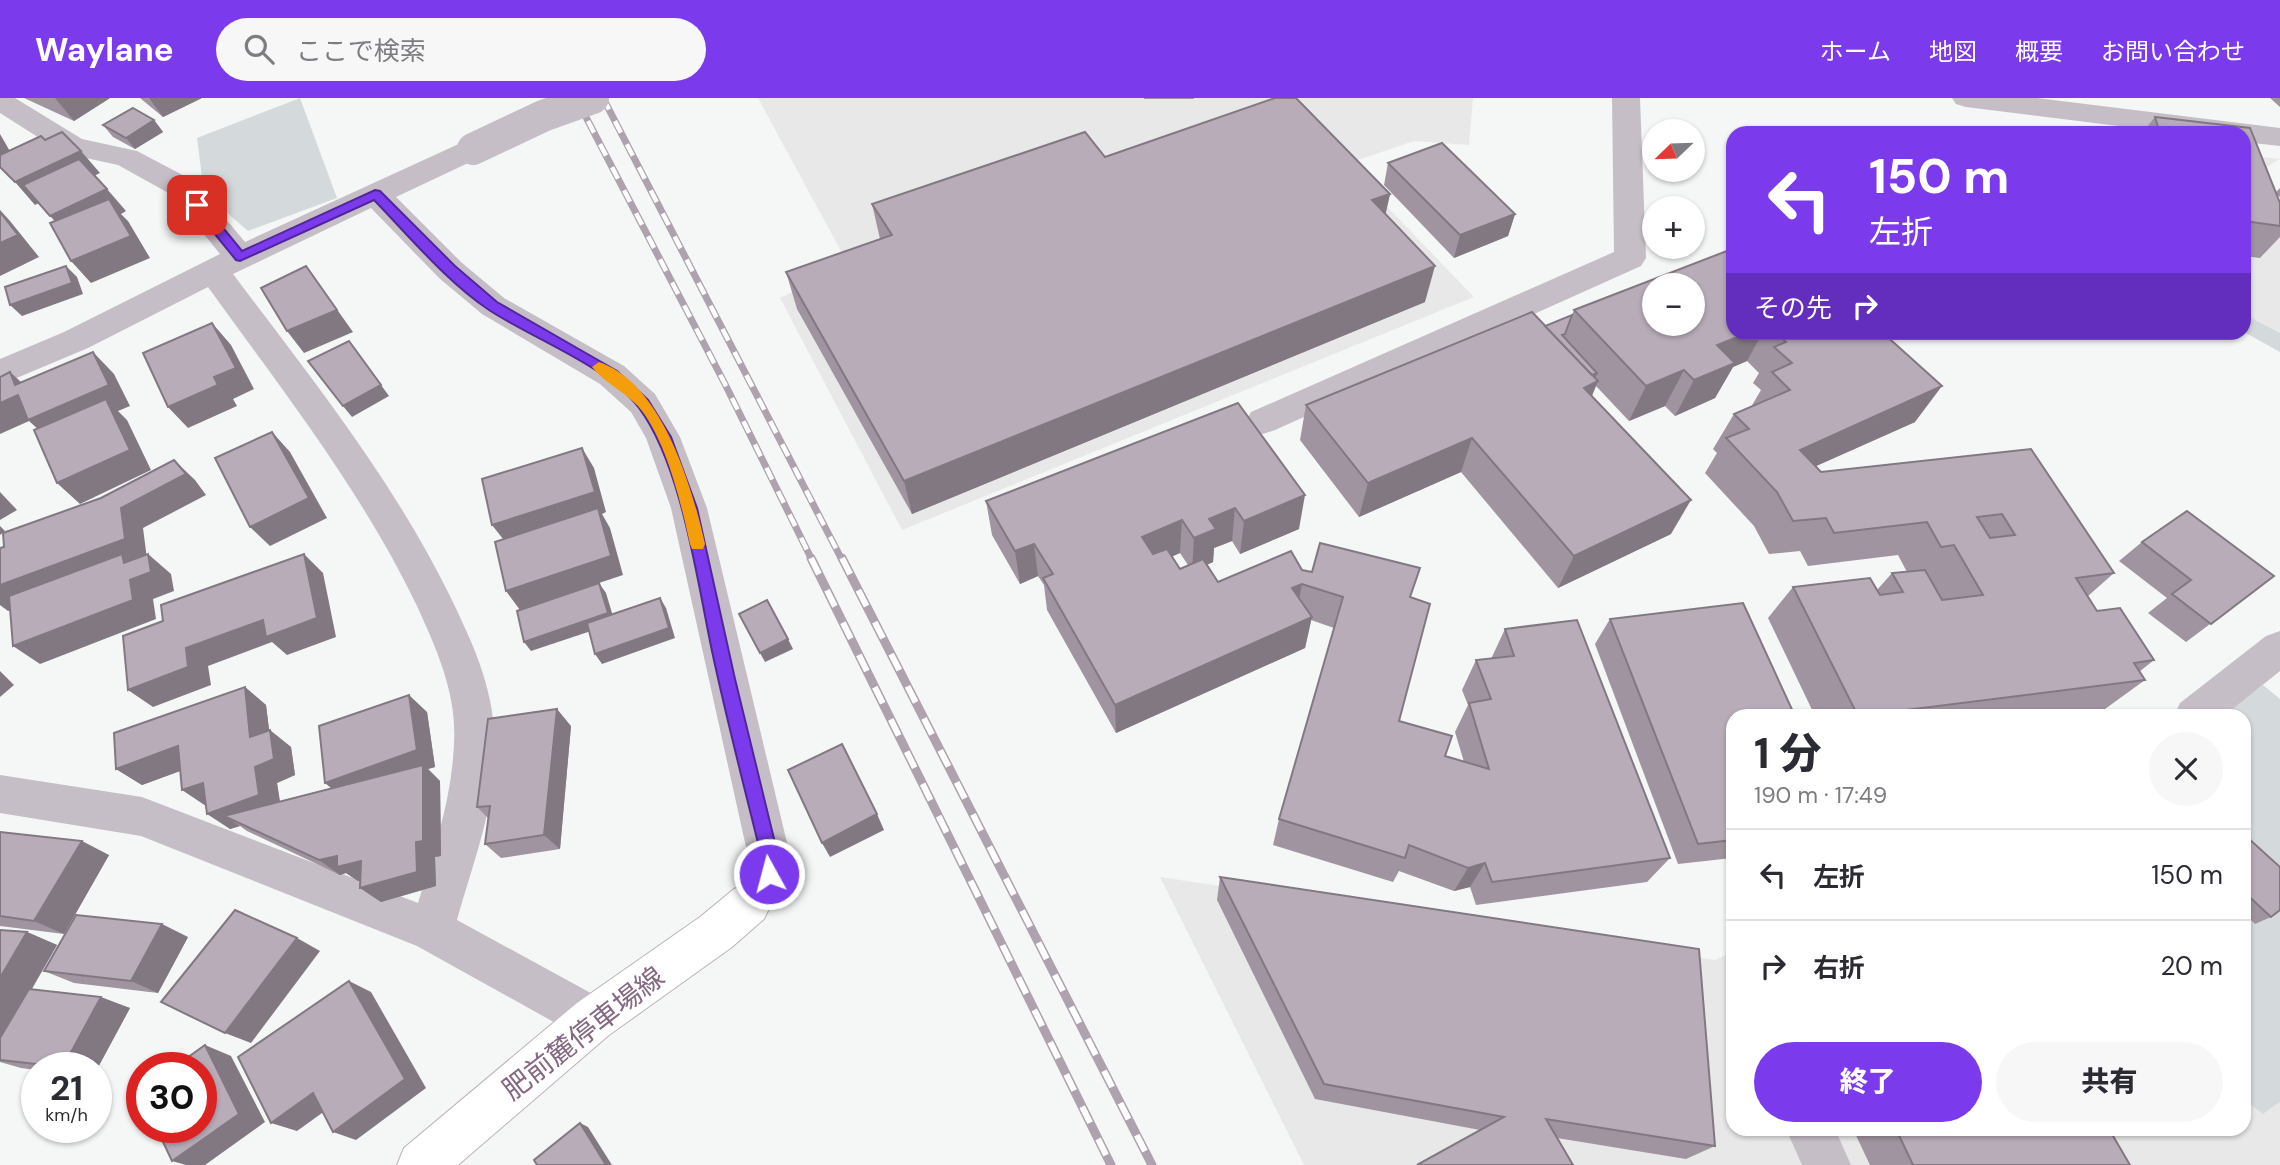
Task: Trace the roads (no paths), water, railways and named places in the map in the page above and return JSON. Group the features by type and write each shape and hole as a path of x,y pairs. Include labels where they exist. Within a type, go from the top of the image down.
{"main road":[{"name":"肥前麓停車場線","path":"421,1165 593,1019 716,932 750,904"}],"street":[{"path":"0,373 76,340 227,264 543,116 593,98"},
{"path":"1262,421 1630,258 1626,98"},
{"path":"1966,98 2191,126"},
{"path":"0,101 73,146 127,158 183,188 227,264 368,481 426,586 469,684 475,741 468,806 432,930"},
{"path":"2251,133 2280,137"},
{"path":"375,194 450,270 492,306 612,375 643,403 663,437 690,508 726,679 767,847 769,874 750,904"},
{"path":"2203,709 2280,648"},
{"path":"0,794 142,817 432,930 593,1019"},
{"path":"1813,1136 1827,1165"}],"railway":[{"path":"576,98 725,384 812,560"},
{"path":"603,98 842,560"},
{"path":"811,558 1111,1165"},
{"path":"842,558 1152,1165"}]}
